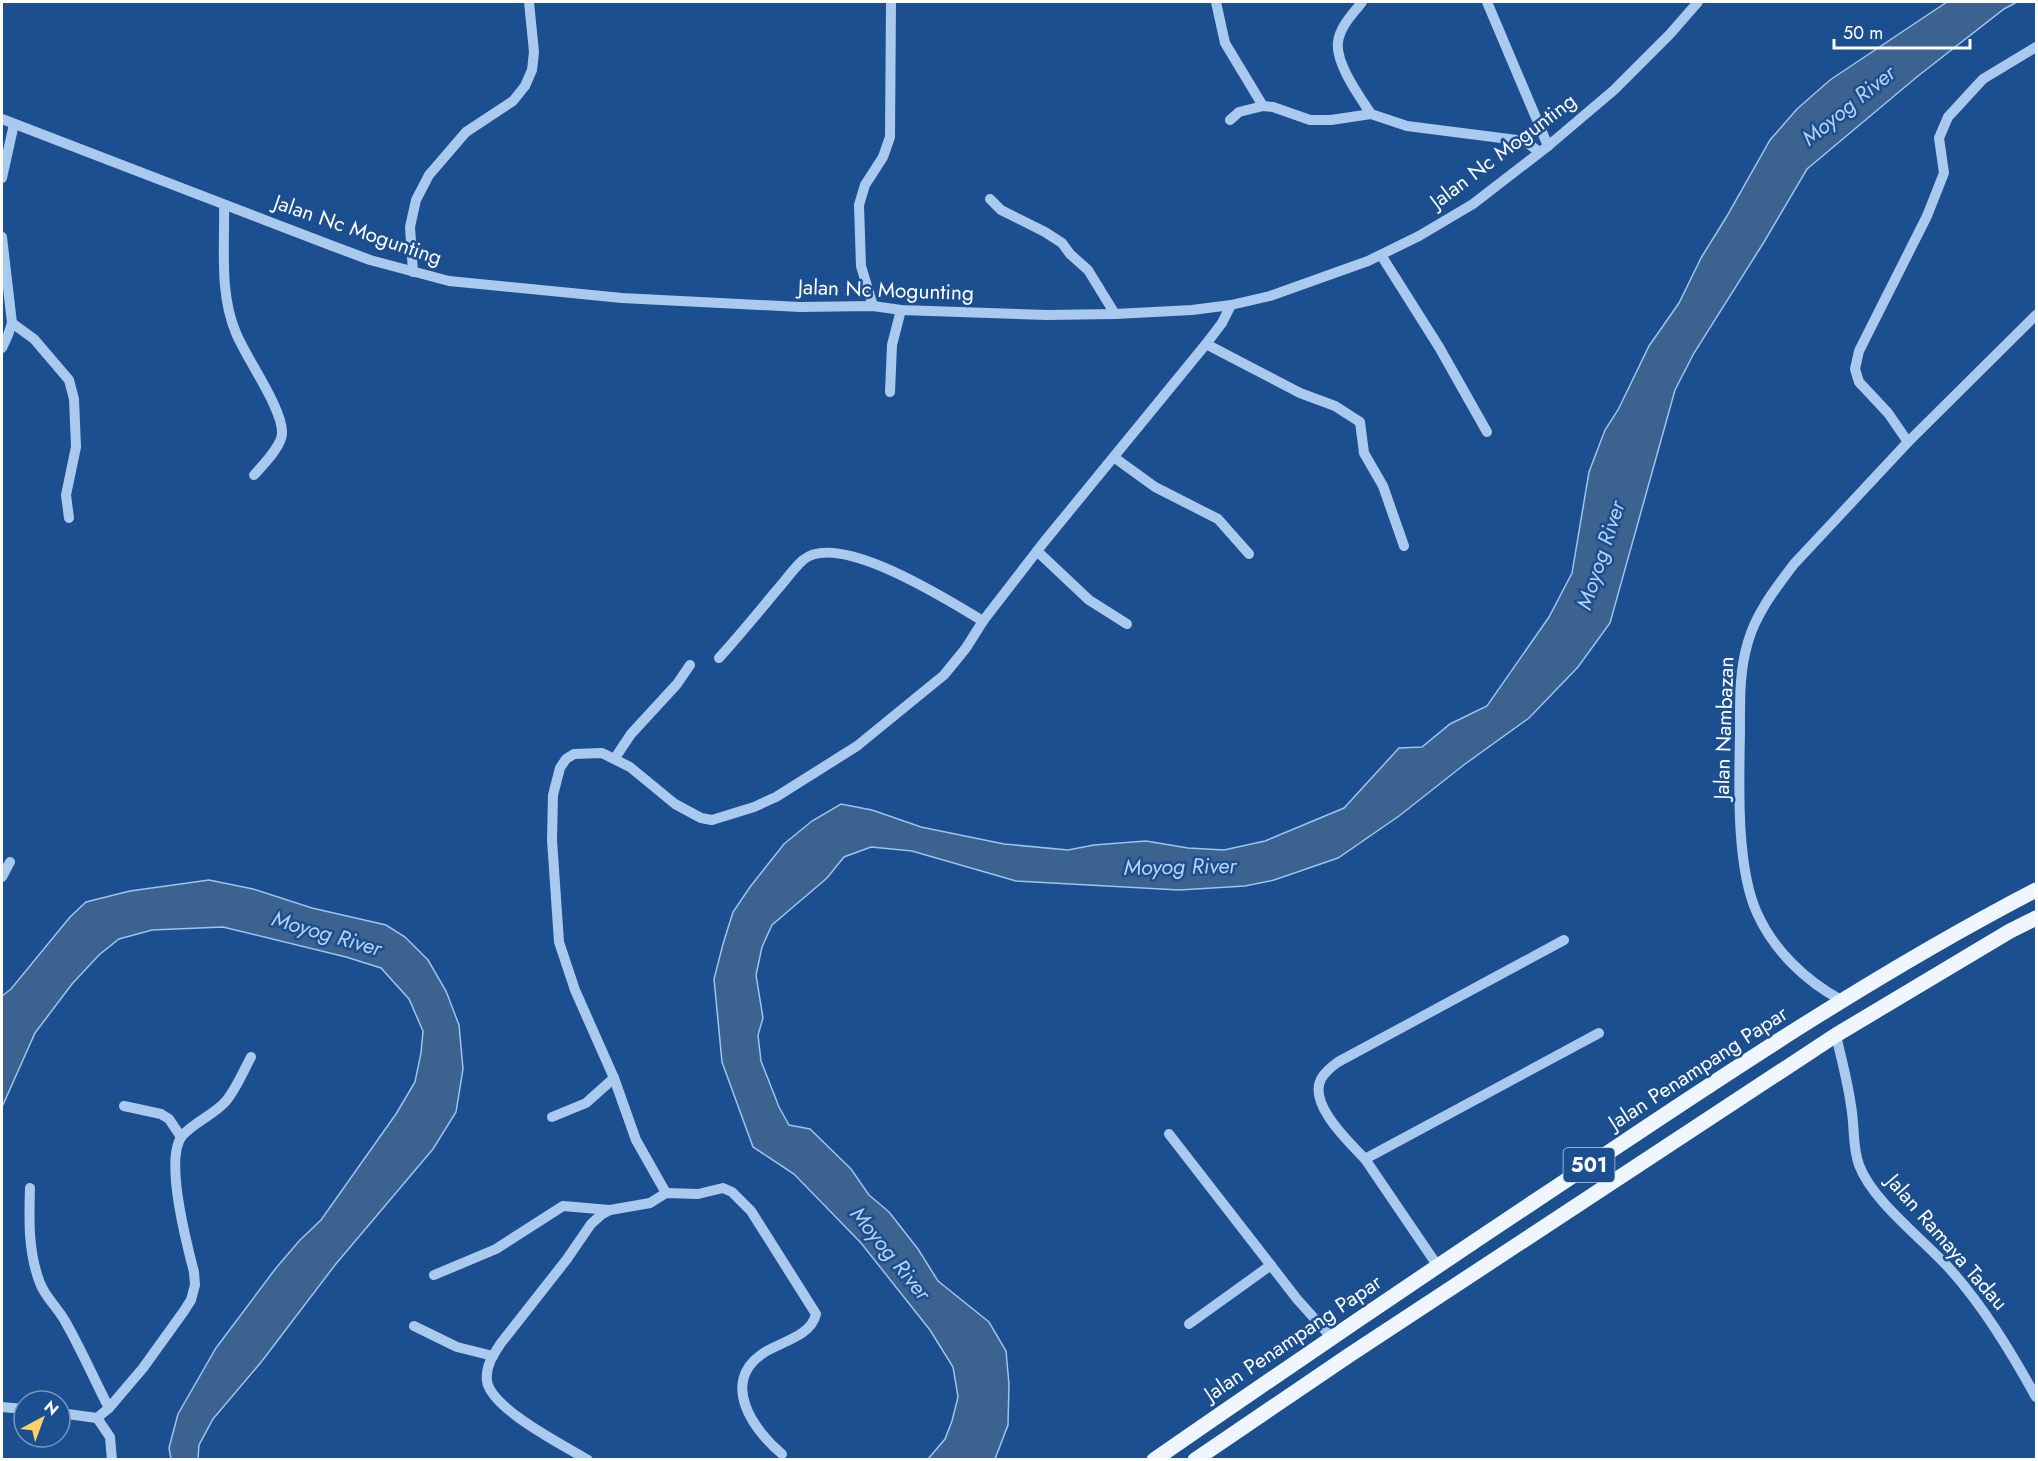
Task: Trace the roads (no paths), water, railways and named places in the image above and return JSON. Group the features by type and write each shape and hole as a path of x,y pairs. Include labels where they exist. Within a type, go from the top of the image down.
{"main road":[{"name":"Jalan Penampang Papar","path":"1154,1460 1437,1265 1719,1078 1841,1000 1991,914 2037,891"},
{"name":"501","path":"1195,1460 1360,1348 1836,1035 2010,931 2037,918"}],"street":[{"path":"413,272 410,227 416,200 429,175 466,132 513,102 525,86 532,70 534,52 529,2"},
{"path":"873,306 861,266 859,205 865,185 883,157 890,136 891,2"},
{"path":"1216,2 1225,43 1263,106"},
{"path":"1362,2 1344,25 1337,43 1343,68 1371,114"},
{"path":"1487,2 1544,149"},
{"name":"Jalan Nc Mogunting","path":"2,119 360,256 449,281 622,298 800,307 873,306 901,310 1047,315 1192,310 1270,296 1315,281 1381,255 1419,236 1473,204 1544,149 1614,90 1670,34 1698,2"},
{"path":"1908,442 1888,413 1859,382 1855,369 1859,351 1927,216 1944,173 1939,138 1948,117 1983,79 2037,47"},
{"path":"1230,120 1239,112 1263,106 1273,107 1310,120 1331,120 1371,114 1407,126 1525,141 1544,149"},
{"path":"2,178 14,124"},
{"path":"990,199 1001,210 1062,243 1070,254 1088,270 1115,314"},
{"path":"224,205 224,292 236,333 280,419 283,435 271,455 254,475"},
{"path":"2,237 12,323 2,348"},
{"path":"1381,255 1487,432"},
{"path":"666,1193 636,1140 614,1078 575,990 559,942 552,860 553,795 556,780 566,759 574,754 586,753 602,753 615,758 630,767 675,804 701,818 712,820 754,807 793,787 857,746 944,675 1037,551 1206,344 1222,323 1230,305"},
{"path":"890,392 892,345 901,310"},
{"name":"Jalan Nambazan","path":"1841,1000 1819,988 1804,975 1771,938 1758,914 1747,882 1739,800 1740,704 1748,643 1754,627 1778,584 1821,533 1908,442 2037,315"},
{"path":"12,323 34,339 69,380 74,399 76,447 67,482 69,518"},
{"path":"1206,344 1292,389 1335,406 1360,422 1364,453 1383,486 1404,546"},
{"path":"1115,458 1155,487 1218,519 1249,554"},
{"path":"1037,551 1081,593 1127,624"},
{"path":"719,658 805,559 819,552 845,554 889,569 909,578 983,621"},
{"path":"615,758 631,734 677,684 690,665"},
{"path":"2,877 10,862"},
{"path":"1437,1265 1365,1159 1329,1116 1318,1098 1320,1081 1338,1062 1564,940"},
{"path":"1365,1159 1599,1034"},
{"name":"Jalan Ramaya Tadau","path":"1836,1035 1852,1108 1855,1148 1860,1166 1882,1201 1934,1252 1966,1289 1995,1328 2037,1397"},
{"path":"72,1415 97,1418 109,1408 149,1359 191,1300 195,1285 194,1272 174,1169 181,1137 225,1103 251,1057"},
{"path":"552,1117 586,1103 614,1078"},
{"path":"123,1106 161,1114 169,1119 181,1137"},
{"path":"1169,1134 1270,1265 1331,1337"},
{"path":"30,1188 28,1223 30,1244 40,1285 67,1325 109,1408"},
{"path":"434,1275 496,1250 563,1206 610,1210 650,1203 666,1193 698,1194 723,1188 732,1192 751,1210 816,1314 814,1322 808,1329 763,1353 755,1360 745,1376 742,1390 743,1402 750,1419 770,1444 782,1454"},
{"path":"588,1460 538,1430 494,1397 489,1389 487,1369 501,1343 567,1259 591,1224 610,1210"},
{"path":"1189,1324 1270,1265"},
{"path":"414,1326 457,1347 493,1356"},
{"path":"97,1418 110,1437 112,1460"}],"water":[{"name":"Moyog River","path":"1947,2 2017,2 2004,9 1918,76 1807,169 1694,353 1675,390 1610,623 1578,667 1529,718 1399,816 1338,858 1274,880 1245,886 1179,890 1016,881 912,851 871,847 844,857 827,878 772,925 762,947 756,975 763,1018 758,1035 761,1061 779,1107 789,1125 810,1129 851,1169 869,1195 889,1212 918,1249 938,1281 989,1322 1006,1351 1009,1384 1008,1425 995,1459 928,1459 945,1439 952,1421 958,1397 953,1367 930,1330 861,1243 794,1174 753,1147 722,1062 714,979 733,912 750,887 784,844 812,821 841,804 872,810 921,827 1004,844 1068,850 1094,845 1146,841 1188,848 1224,850 1265,841 1344,808 1399,748 1422,747 1450,724 1487,706 1549,617 1572,573 1589,472 1605,430 1618,410 1649,346 1679,303 1701,258 1770,140 1797,109 1830,80"},
{"name":"Moyog River","path":"209,880 253,889 312,908 386,925 405,937 428,960 446,991 459,1025 463,1069 456,1112 433,1149 335,1265 262,1361 213,1419 199,1445 198,1459 171,1459 169,1448 178,1414 216,1348 276,1268 321,1220 396,1114 415,1082 423,1031 409,999 381,968 346,957 223,927 152,930 119,939 99,955 72,984 35,1033 2,1107 2,996 11,989 70,917 86,902 130,891"}]}
